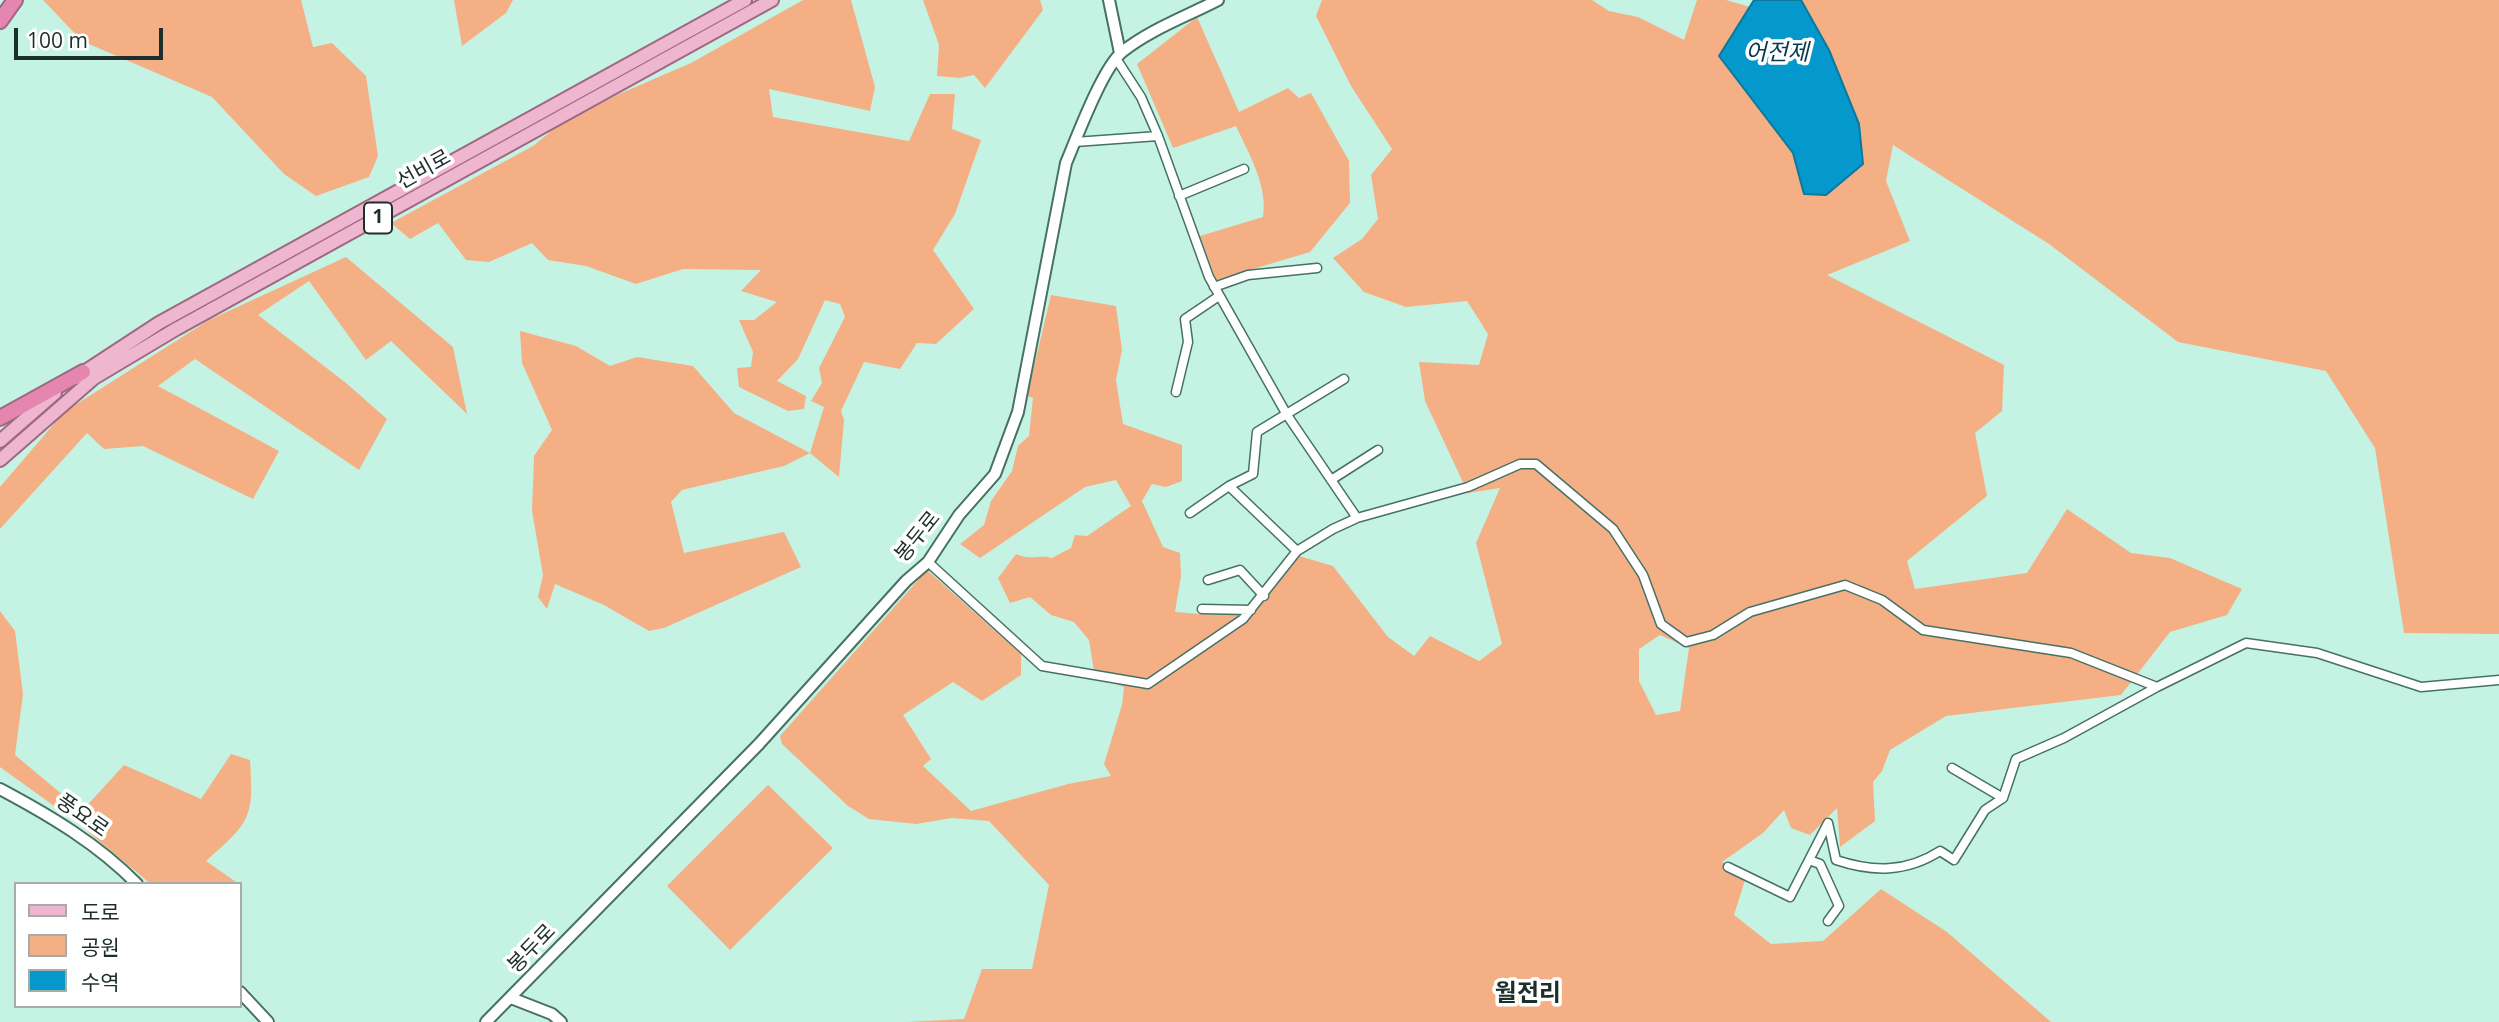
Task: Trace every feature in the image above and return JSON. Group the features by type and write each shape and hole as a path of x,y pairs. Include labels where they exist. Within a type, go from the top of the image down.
{"highway":[{"path":"0,21 15,0"},
{"path":"0,418 83,372"}],"main road":[{"name":"선비로","path":"0,441 83,372 159,323 745,0"},
{"name":"선비로","path":"0,460 94,378 176,329 772,0"},
{"path":"1109,0 1119,57"},
{"name":"봉두로","path":"486,1022 759,744 906,581 928,562 960,515 995,474 1010,433 1036,327 1066,163 1095,95 1119,57 1218,0"},
{"name":"풍요로","path":"0,789 47,814 119,865 134,882"},
{"path":"242,994 268,1022"},
{"path":"511,998 552,1014 561,1022"}],"street":[{"path":"1119,57 1158,136 1214,287 1287,415 1357,518"},
{"path":"1075,142 1158,136"},
{"path":"1180,195 1244,169"},
{"path":"1214,287 1248,275 1317,268"},
{"path":"1176,393 1188,342 1185,319 1219,296"},
{"path":"1190,513 1253,474 1257,432 1344,379"},
{"path":"1331,480 1378,450"},
{"path":"928,562 1042,666 1148,684 1243,619 1264,596 1297,551 1357,518 1468,487 1520,464 1536,464 1613,529 1643,575 1661,624 1686,642 1713,635 1750,612 1845,585 1882,600 1923,631 2071,653 2157,687"},
{"path":"1230,486 1297,551"},
{"path":"1208,580 1240,569 1264,596"},
{"path":"1202,609 1251,610"},
{"path":"1728,867 1790,897 1829,823 1836,860 1864,869 1884,870 1914,864 1940,851 1954,860 1985,810 2003,798 2016,759 2064,738 2157,687 2246,643 2317,653 2421,687 2499,680"},
{"path":"1952,768 2003,798"},
{"path":"1810,860 1820,864 1839,906 1828,921"}],"green space":[{"path":"43,0 301,0 313,47 332,43 366,76 378,156 369,177 316,196 284,174 212,97 82,41"},
{"path":"454,0 513,0 506,13 462,46"},
{"path":"803,0 851,0 875,87 870,111 769,89 773,117 909,141 930,94 955,94 952,129 981,140 955,214 933,250 974,309 936,344 917,343 900,369 864,362 841,411 844,420 839,477 810,453 824,407 811,401 822,383 819,368 845,317 840,304 825,300 798,359 777,381 806,396 804,409 788,411 739,387 737,368 751,367 753,352 739,320 754,320 777,302 741,291 761,270 683,269 636,284 586,266 548,260 532,243 489,262 466,260 438,223 410,239 391,223 533,146 555,128 617,95 691,63"},
{"path":"923,0 1040,0 1043,10 985,88 974,75 960,78 937,76 939,45"},
{"path":"1322,0 1592,0 1609,11 1638,17 1684,40 1697,0 1726,0 1750,7 1719,57 1793,153 1804,194 1862,164 1859,124 1829,50 1801,0 2499,0 2499,634 2404,633 2375,448 2326,371 2178,342 2049,244 1893,145 1886,181 1910,241 1827,275 2004,365 2002,411 1975,433 1987,496 1907,561 1915,589 2027,573 2067,509 2131,553 2170,558 2242,589 2227,615 2170,632 2121,695 1946,716 1890,750 1882,771 1873,782 1875,821 1840,847 1837,808 1810,835 1791,828 1784,810 1763,833 1722,862 1745,880 1734,915 1771,944 1823,941 1881,889 1947,932 2051,1022 905,1022 964,1019 982,969 1032,969 1049,885 989,821 952,818 916,824 869,819 848,806 782,744 780,736 927,570 1021,654 1021,675 982,701 953,682 903,715 931,759 923,766 971,811 1068,784 1111,776 1104,764 1122,705 1124,687 1095,677 1089,640 1074,622 1051,615 1030,597 1010,603 998,578 1016,554 1052,558 1071,548 1075,535 1087,536 1131,506 1116,480 1085,487 980,558 960,544 984,525 991,501 1012,471 1018,446 1029,436 1033,398 1027,396 1051,295 1116,306 1122,350 1116,380 1123,424 1182,445 1182,481 1166,487 1152,484 1142,501 1163,547 1180,553 1181,576 1175,612 1222,615 1249,611 1270,593 1299,556 1333,566 1388,637 1414,656 1430,636 1479,661 1502,644 1476,543 1500,488 1468,493 1425,401 1419,362 1479,365 1488,334 1467,301 1406,307 1364,292 1333,258 1362,239 1378,219 1371,175 1392,149 1351,86 1316,16","holes":["1660,635 1689,648 1680,711 1656,715 1639,681 1639,649"]},
{"path":"1197,17 1239,112 1288,88 1299,98 1311,93 1349,161 1350,203 1310,252 1216,280 1200,236 1263,217 1263,194 1256,170 1236,126 1173,148 1137,64"},
{"path":"346,257 453,347 467,414 391,341 366,360 309,281 258,315 346,383 387,419 359,470 195,359 158,386 279,451 253,499 143,446 104,449 87,433 0,529 0,487 64,412 209,320"},
{"path":"520,331 576,346 610,366 637,357 693,366 734,413 810,453 784,466 682,490 671,502 684,553 784,532 801,567 664,628 649,631 604,605 555,584 547,609 538,597 543,575 532,511 534,456 552,430 522,363"},
{"path":"0,611 15,631 23,694 15,755 82,811 124,765 201,799 231,754 250,760 251,795 246,818 232,837 206,861 236,882 149,882 75,821 0,767"},
{"path":"768,785 833,848 730,950 667,886"}],"water":[{"name":"어전제","path":"1754,0 1801,0 1829,50 1859,124 1863,164 1826,195 1804,194 1793,153 1719,56"}],"district":[{"name":"월전리","path":"1528,994"}]}
